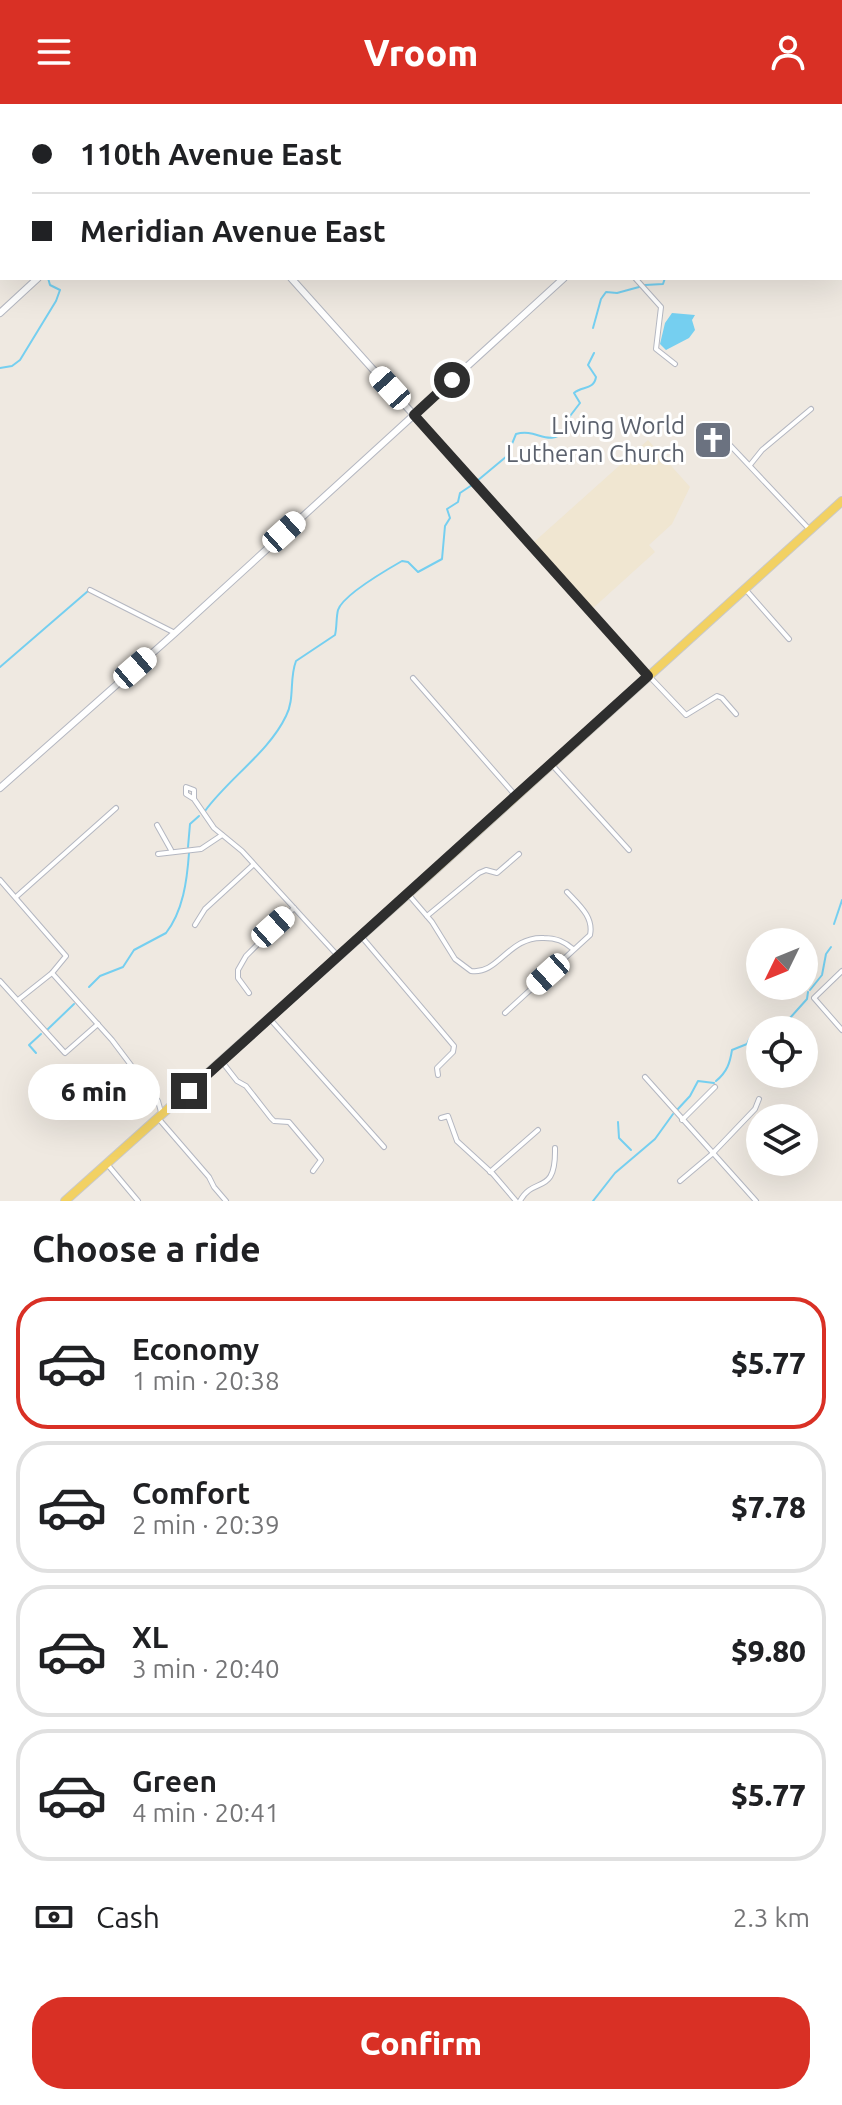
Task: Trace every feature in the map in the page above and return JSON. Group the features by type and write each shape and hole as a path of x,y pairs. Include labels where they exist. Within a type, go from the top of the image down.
{"main road":[{"path":"65,1201 76,1198 107,1164 842,501"}],"street":[{"path":"0,313 36,280"},
{"path":"293,280 683,713 692,713 717,696 736,714"},
{"path":"0,788 175,633 562,280"},
{"path":"637,280 661,307 656,349 675,364"},
{"path":"750,465 762,450 811,409"},
{"path":"711,425 810,530"},
{"path":"744,589 789,639"},
{"path":"90,590 175,633"},
{"path":"413,678 516,796"},
{"path":"551,765 629,850"},
{"path":"194,799 222,835 237,847 338,956"},
{"path":"16,897 116,808"},
{"path":"157,825 171,850"},
{"path":"158,854 171,850 201,849 222,835"},
{"path":"427,916 479,873 486,870 498,872 519,854"},
{"path":"195,925 205,909 253,865"},
{"path":"0,880 66,956 52,973 18,1000"},
{"path":"505,1013 591,933 587,915 567,892"},
{"path":"408,894 427,916 455,959 474,972 487,969 527,938 557,939 573,949"},
{"path":"249,993 238,978 242,961 294,908"},
{"path":"361,936 450,1040 454,1049 437,1068 438,1075"},
{"path":"842,971 814,998 842,1030"},
{"path":"52,973 98,1024 156,1098 161,1106 160,1117 226,1201"},
{"path":"0,981 65,1053 98,1024"},
{"path":"0,994 7,988"},
{"path":"270,1019 384,1147"},
{"path":"222,1062 274,1121 289,1122 316,1152 321,1160 313,1171"},
{"path":"645,1077 756,1201"},
{"path":"682,1120 715,1087"},
{"path":"680,1181 712,1154 755,1109 759,1099"},
{"path":"441,1118 447,1116 450,1119 457,1141 518,1201 526,1192 540,1187 550,1176 554,1168 555,1148"},
{"path":"490,1172 538,1130"},
{"path":"107,1164 138,1201"}],"shaded area":[{"path":"648,440 690,487 672,524 649,545 655,552 592,609 533,543"}],"water":[{"path":"672,313 695,315 692,320 695,330 689,338 666,350 660,344 665,323"}],"waterway":[{"path":"0,368 12,366 20,360 56,301 60,290 50,285 49,280"},
{"path":"645,285 663,284 664,280"},
{"path":"593,328 606,292 617,293 639,287"},
{"path":"477,481 507,456 516,434 530,433 548,438 567,430 567,420 580,403 574,393 595,381 596,377 588,365 594,353"},
{"path":"205,811 279,729 289,709 296,661 335,635 338,610 342,604 367,583 402,561 408,562 418,572 442,559 445,526 450,518 447,509 458,502 460,493 472,485"},
{"path":"0,667 88,591"},
{"path":"188,847 190,824 199,816"},
{"path":"89,987 100,976 123,967 134,950 166,933 180,905 189,853"},
{"path":"834,924 842,900"},
{"path":"818,980 831,947"},
{"path":"792,1016 806,1000"},
{"path":"48,1029 74,1004"},
{"path":"36,1053 29,1045 41,1034"},
{"path":"716,1081 727,1067 732,1050 746,1044"},
{"path":"677,1110 698,1081 714,1083"},
{"path":"593,1201 615,1173 655,1139 673,1114"},
{"path":"618,1122 619,1138 631,1150"}],"place":[{"name":"Living World Lutheran Church","path":"713,440"}],"route":[{"path":"189,1091 648,676 414,415 452,380"}]}
